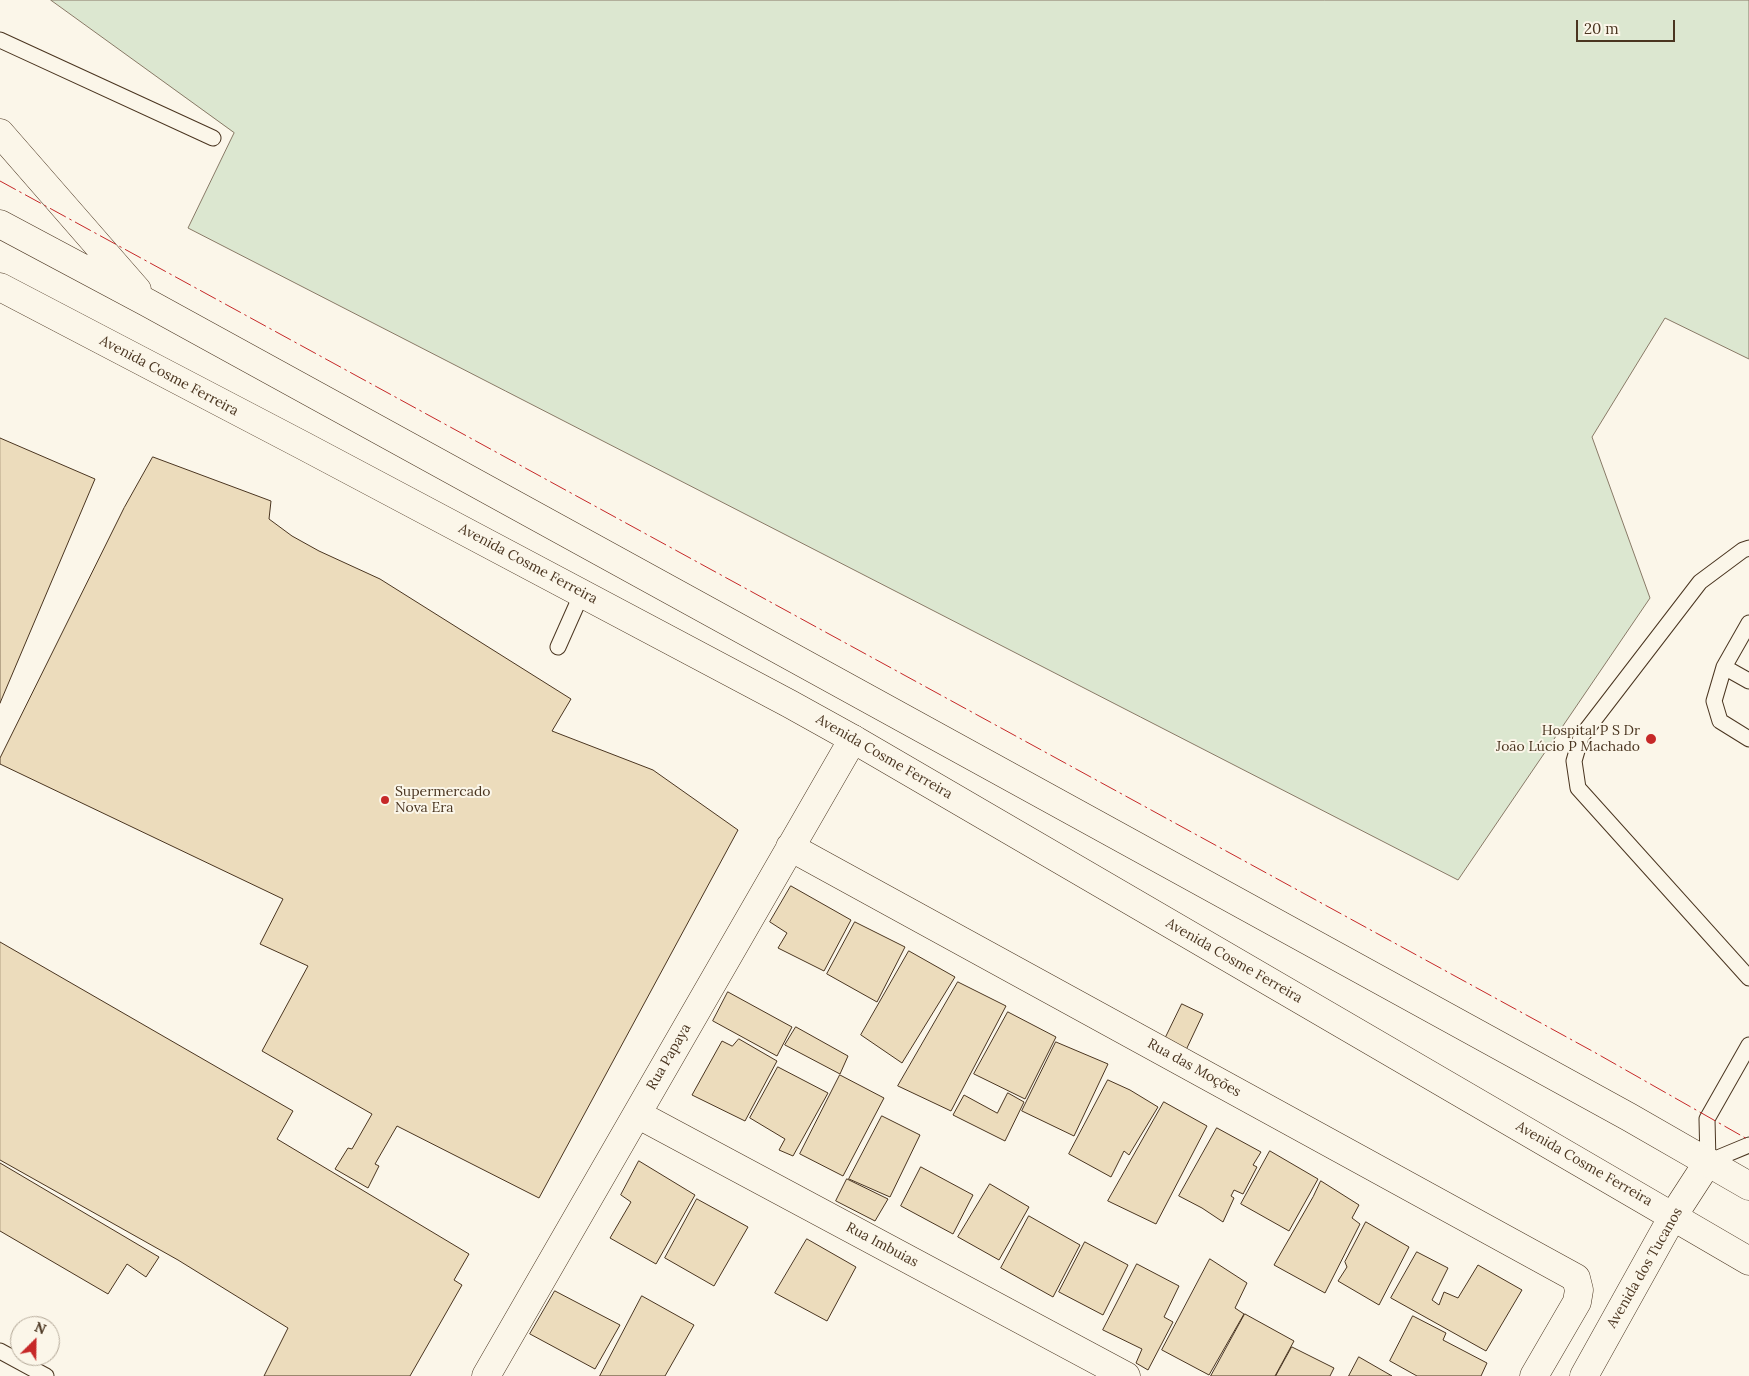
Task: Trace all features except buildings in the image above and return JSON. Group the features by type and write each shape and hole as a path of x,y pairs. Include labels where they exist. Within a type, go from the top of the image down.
{"main road":[{"path":"0,132 148,302"},
{"path":"0,224 148,302 1749,1186"},
{"name":"Avenida Cosme Ferreira","path":"0,287 304,446 853,739 1749,1261"},
{"name":"Rua Papaya","path":"488,1375 853,739"},
{"name":"Rua das Moções","path":"790,847 1565,1270 1576,1278 1579,1290 1577,1302 1534,1376"},
{"name":"Rua Imbuias","path":"637,1114 1126,1376"},
{"name":"Avenida dos Tucanos","path":"1584,1376 1673,1216 1708,1162"}],"lane":[{"path":"0,40 213,138"},
{"path":"1749,548 1743,550 1700,582 1582,737 1574,761 1578,788 1749,978"},
{"path":"558,647 582,594"},
{"path":"1749,623 1724,667 1714,701 1720,721 1749,739"},
{"path":"1724,667 1749,681"},
{"path":"1749,1045 1706,1119 1708,1162 1749,1145"},
{"path":"0,1351 46,1376"}],"green space":[{"path":"51,0 1749,0 1749,359 1665,318 1592,437 1650,598 1458,880 188,228 234,133"}],"power":[{"path":"0,181 1594,1052 1749,1140"}],"place":[{"name":"Hospital P S Dr João Lúcio P Machado","path":"1651,739"},
{"name":"Supermercado Nova Era","path":"385,800"}]}
